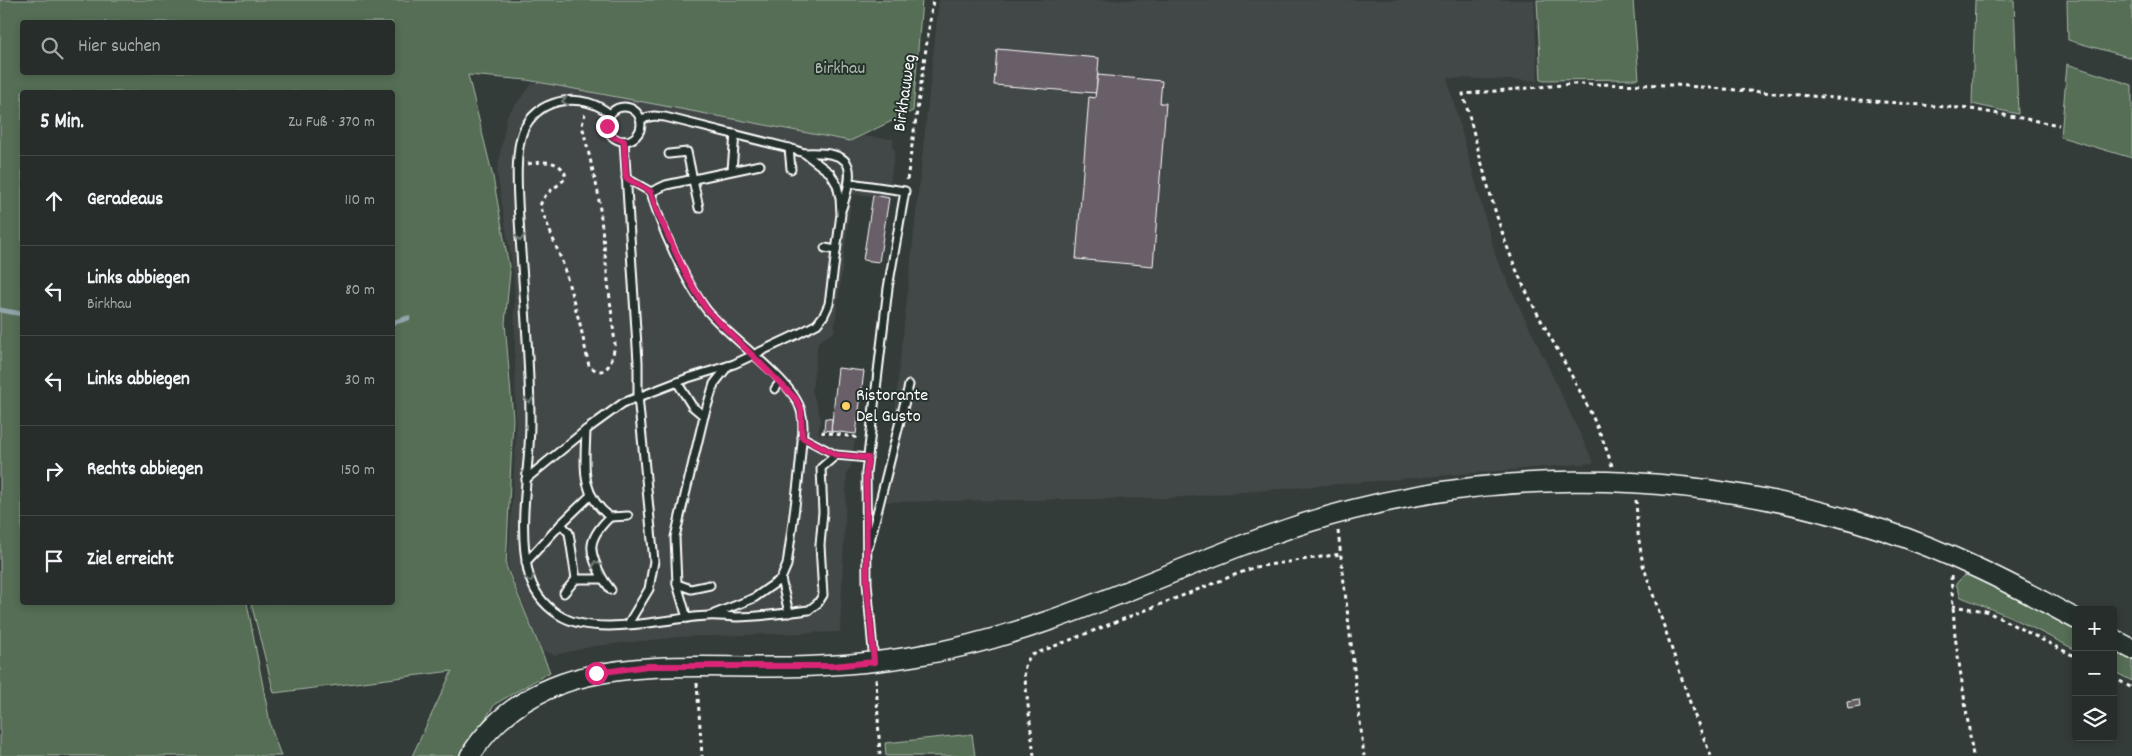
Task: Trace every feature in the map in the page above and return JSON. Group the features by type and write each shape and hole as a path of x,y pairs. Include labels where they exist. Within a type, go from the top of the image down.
{"street":[{"path":"470,756 478,743 514,709 551,686 596,673 648,666 824,666 874,662 960,648 1014,633 1270,535 1378,504 1453,490 1502,484 1556,480 1626,481 1688,486 1754,496 1807,508 1886,530 1951,556 2072,616"},
{"path":"2117,641 2132,649"}],"lane":[{"path":"610,114 602,107 592,103 575,99 558,101 535,114 524,127 520,141 518,166 530,422 523,526 526,562 534,591 559,616 585,624 628,624 708,616 737,617 809,610 818,603 823,595 820,545 823,512 821,468 836,455"},
{"path":"621,108 627,108 637,114 640,119 639,132 630,140 624,141 613,137 609,132 608,120 610,114 621,108"},
{"path":"640,119 654,116 665,117 804,153 830,173 837,185 841,214"},
{"path":"732,170 735,134"},
{"path":"624,141 638,362 638,396 654,561 649,588 628,624"},
{"path":"789,148 790,169"},
{"path":"669,154 687,152 699,208"},
{"path":"526,479 586,430 623,403 677,382 728,366 817,324 829,304 841,214 851,173 843,159 828,152 804,153"},
{"path":"651,192 666,185 760,165"},
{"path":"626,178 651,192 656,209 682,267 706,309 781,382 795,398 801,409 802,437 799,479 787,565 782,579 789,612"},
{"path":"850,183 905,191 888,288 868,458 867,555 874,662"},
{"path":"825,248 836,250"},
{"path":"687,618 677,584 675,537 704,416 714,384 728,366"},
{"path":"677,382 692,406 704,416"},
{"path":"775,389 781,382"},
{"path":"867,555 909,385"},
{"path":"586,430 584,468 590,496 598,508 610,517 628,516"},
{"path":"802,437 836,455 868,458"},
{"path":"526,562 590,496"},
{"path":"610,517 600,527 590,546 594,563 611,590"},
{"path":"561,524 569,533 576,579 564,593"},
{"path":"576,579 603,579"},
{"path":"708,616 754,598 782,579"},
{"path":"677,584 691,589 710,586"}],"path":[{"name":"Birkhauweg","path":"905,191 933,0"},
{"path":"1711,756 1694,714 1644,565 1626,481 1610,457 1580,394 1526,291 1501,226 1463,94 1573,84 1674,85 1971,109 2058,126"},
{"path":"518,166 554,162 564,171 566,177 562,184 547,192 540,206 563,264 580,324 589,366 594,370 602,371 609,367 613,360 615,344 598,192 582,125 592,103"},
{"path":"1034,756 1024,671 1026,662 1032,655 1255,567 1341,554 1364,756"},
{"path":"1951,556 1952,606 1973,756"},
{"path":"1952,606 1986,611 2072,655"},
{"path":"874,662 880,756"},
{"path":"2117,679 2132,688"},
{"path":"696,691 702,756"}],"shaded area":[{"path":"939,0 1534,0 1538,81 1447,78 1496,257 1594,463 1171,498 887,502 898,380"},
{"path":"579,76 846,135 894,139 892,148 895,149 888,197 852,194 834,332 818,342 812,390 821,419 818,434 855,440 851,467 847,472 840,632 679,637 595,646 555,655 542,651 508,567 516,439 514,278 497,173 507,115 532,84"}],"green space":[{"name":"Birkhau","path":"0,0 922,0 913,111 850,141 527,80 468,75 493,177 510,272 505,323 513,419 506,566 550,672 495,704 461,756 412,756 452,671 274,693 252,605 395,605 395,90 20,90 20,605 247,605 271,728 281,756 0,756"},
{"path":"1537,0 1633,0 1639,79 1541,80"},
{"path":"1975,0 2014,0 2018,114 1972,104"},
{"path":"2067,0 2132,0 2132,58 2068,40"},
{"path":"2067,64 2132,85 2132,158 2061,137"},
{"path":"1969,574 2072,626 2072,648 2009,616 1961,597 1956,584 1962,577"},
{"path":"2117,651 2132,659 2132,681 2117,673"},
{"path":"972,734 975,756 886,756 885,743"}],"building":[{"path":"997,49 1099,58 1096,93 994,85"},
{"path":"1098,75 1162,81 1160,103 1166,103 1153,266 1076,259 1089,97 1095,98"},
{"path":"873,195 889,198 879,262 863,260"},
{"path":"838,368 864,371 856,434 831,431"},
{"path":"825,418 832,419 831,431 824,430"},
{"path":"1859,700 1860,707 1848,709 1847,702"}],"waterway":[{"path":"0,310 20,314"},
{"path":"395,322 408,318"}],"place":[{"name":"Ristorante Del Gusto","path":"846,406"}],"route":[{"path":"596,673 648,666 833,666 874,662 867,583 866,473 868,458 836,455 802,437 803,422 801,409 795,398 706,309 686,275 656,209 651,192 626,178 624,141 613,137 607,126"}]}
